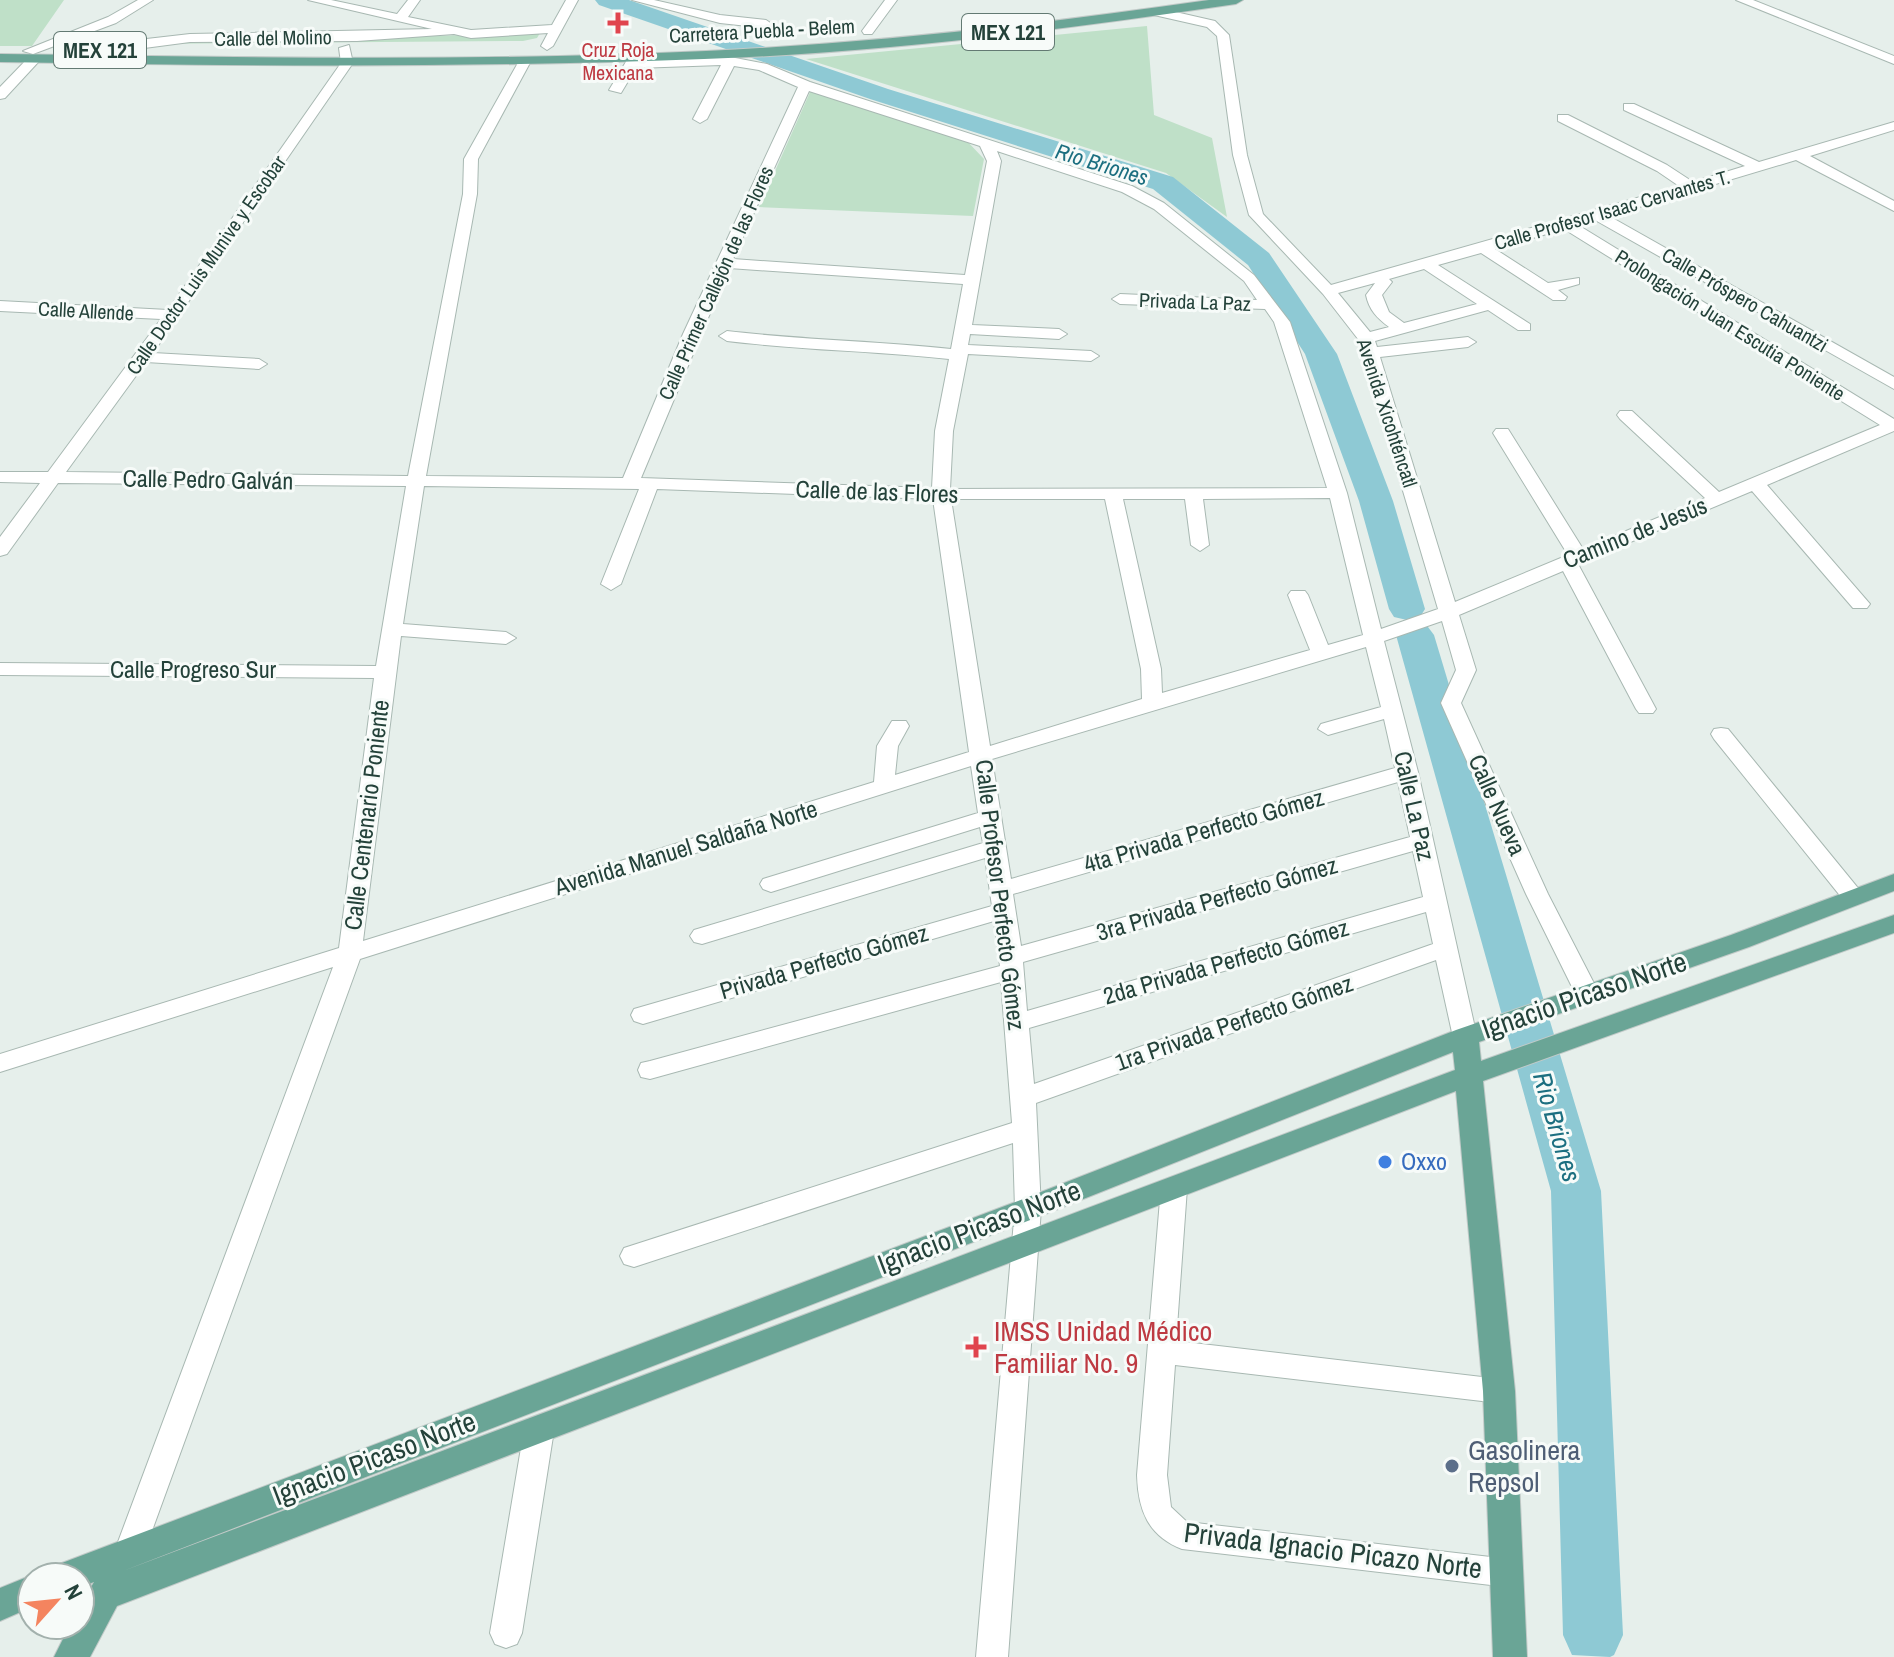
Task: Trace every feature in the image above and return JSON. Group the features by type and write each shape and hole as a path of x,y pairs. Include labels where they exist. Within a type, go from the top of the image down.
{"main road":[{"name":"Carretera Puebla - Belem","path":"1063,10 1236,0"},
{"name":"Carretera Puebla - Belem","path":"31,59 99,50 326,49 346,56 397,63 730,57 947,38 1154,6"},
{"name":"Carretera Puebla - Belem","path":"0,51 31,59 316,63 408,48 705,40 868,31 944,23"},
{"path":"397,63 387,61 385,55 408,48"},
{"path":"316,63 334,56 334,52 326,49"},
{"path":"0,62 199,50"},
{"name":"Ignacio Picaso Norte","path":"96,1564 1028,1209 1465,1037 1894,882"},
{"name":"Ignacio Picaso Norte","path":"104,1595 1470,1075 1894,924"},
{"name":"Calle La Paz","path":"1465,1037 1499,1391 1510,1657"},
{"path":"71,1657 130,1550"}],"street":[{"path":"0,95 31,59 147,0"},
{"name":"Calle del Molino","path":"314,0 348,3 449,32"},
{"path":"399,20 414,0"},
{"path":"547,46 572,0"},
{"path":"638,0 663,3 720,19 766,24"},
{"path":"868,31 891,0"},
{"path":"1742,0 1894,60"},
{"name":"Avenida Xicohténcatl","path":"1154,6 1211,24 1223,35 1240,155 1256,215 1328,291 1369,345 1449,612"},
{"name":"Calle del Molino","path":"99,50 142,42 192,39 471,34 554,29"},
{"name":"Calle Doctor Luis Munive y Escobar","path":"0,550 172,315 346,56"},
{"path":"700,119 730,57"},
{"name":"Calle La Paz","path":"730,57 805,85 1127,189 1159,206 1249,278 1270,305 1282,322 1338,493 1407,772 1465,1037"},
{"name":"Calle Centenario Poniente","path":"130,1550 350,953 385,672 416,482 470,194 471,159 525,61"},
{"path":"616,90 634,61"},
{"name":"Calle Primer Callejón de las Flores","path":"630,483 691,334 805,85"},
{"path":"1629,107 1758,167"},
{"path":"1563,118 1662,168 1691,187"},
{"name":"Calle Profesor Isaac Cervantes T.","path":"1328,291 1894,126"},
{"name":"Calle Profesor Perfecto Gómez","path":"985,141 994,161 944,431 941,494 1012,964 1025,1129 1028,1209 992,1657"},
{"path":"1798,155 1894,207"},
{"name":"Calle Próspero Cahuantzi","path":"1597,215 1894,384"},
{"name":"Prolongación Juan Escutia Poniente","path":"1566,224 1894,425"},
{"path":"1484,248 1552,292 1574,281"},
{"path":"725,263 970,280"},
{"path":"1427,264 1524,327"},
{"path":"1378,277 1384,282 1374,295 1376,305 1402,329"},
{"name":"Privada La Paz","path":"1120,299 1270,305"},
{"path":"1369,345 1402,329 1490,305"},
{"name":"Calle Allende","path":"0,306 172,315"},
{"path":"727,336 811,346 884,347 961,344 1059,334"},
{"path":"1369,345 1468,342"},
{"path":"961,344 1091,356"},
{"path":"142,357 259,364"},
{"path":"1626,415 1717,500"},
{"name":"Camino de Jesús","path":"1374,638 1449,612 1894,425"},
{"path":"1502,433 1572,558 1646,709"},
{"name":"Calle Pedro Galván","path":"0,477 416,482"},
{"name":"Calle de las Flores","path":"416,482 630,483 941,494 1113,496 1338,493"},
{"path":"611,584 650,484"},
{"path":"1756,484 1860,604"},
{"path":"1193,493 1200,545"},
{"path":"1113,496 1151,669 1152,702"},
{"path":"1298,595 1321,653"},
{"name":"Calle Nueva","path":"1449,612 1466,670 1451,703 1537,894 1587,993"},
{"path":"392,629 506,638"},
{"name":"Avenida Manuel Saldaña Norte","path":"0,1063 1152,702 1374,638"},
{"name":"Calle Progreso Sur","path":"0,669 385,672"},
{"path":"1328,729 1392,710"},
{"path":"885,786 883,767 889,736 899,726"},
{"path":"1721,734 1854,898"},
{"name":"4ta Privada Perfecto Gómez","path":"1003,900 1407,772"},
{"path":"771,884 991,816"},
{"name":"3ra Privada Perfecto Gómez","path":"650,1070 1422,841"},
{"path":"702,936 996,847"},
{"name":"Privada Perfecto Gómez","path":"643,1015 1003,900"},
{"name":"2da Privada Perfecto Gómez","path":"1016,1023 1436,901"},
{"name":"1ra Privada Perfecto Gómez","path":"1023,1098 1445,948"},
{"path":"634,1256 1025,1129"},
{"name":"Privada Ignacio Picazo Norte","path":"1174,1188 1152,1475 1153,1507 1166,1526 1182,1535 1508,1573"},
{"path":"1161,1351 1499,1391"},
{"path":"506,1633 539,1430"}],"green space":[{"path":"0,0 64,0 32,46 0,46"},
{"path":"1147,26 1154,115 1212,138 1227,217 1166,173 806,59"},
{"path":"540,33 537,38 523,41 141,44"},
{"path":"811,90 966,140 984,159 973,216 759,207"}],"waterway":[{"name":"Rio Briones","path":"607,0 879,94 1163,183 1259,259 1321,354 1376,501 1407,609"},
{"name":"Rio Briones","path":"1415,635 1576,1191 1593,1635"}],"place":[{"name":"Cruz Roja Mexicana","path":"618,23"},
{"name":"Oxxo","path":"1385,1162"},
{"name":"IMSS Unidad Médico Familiar No. 9","path":"976,1347"},
{"name":"Gasolinera Repsol","path":"1452,1466"}]}
